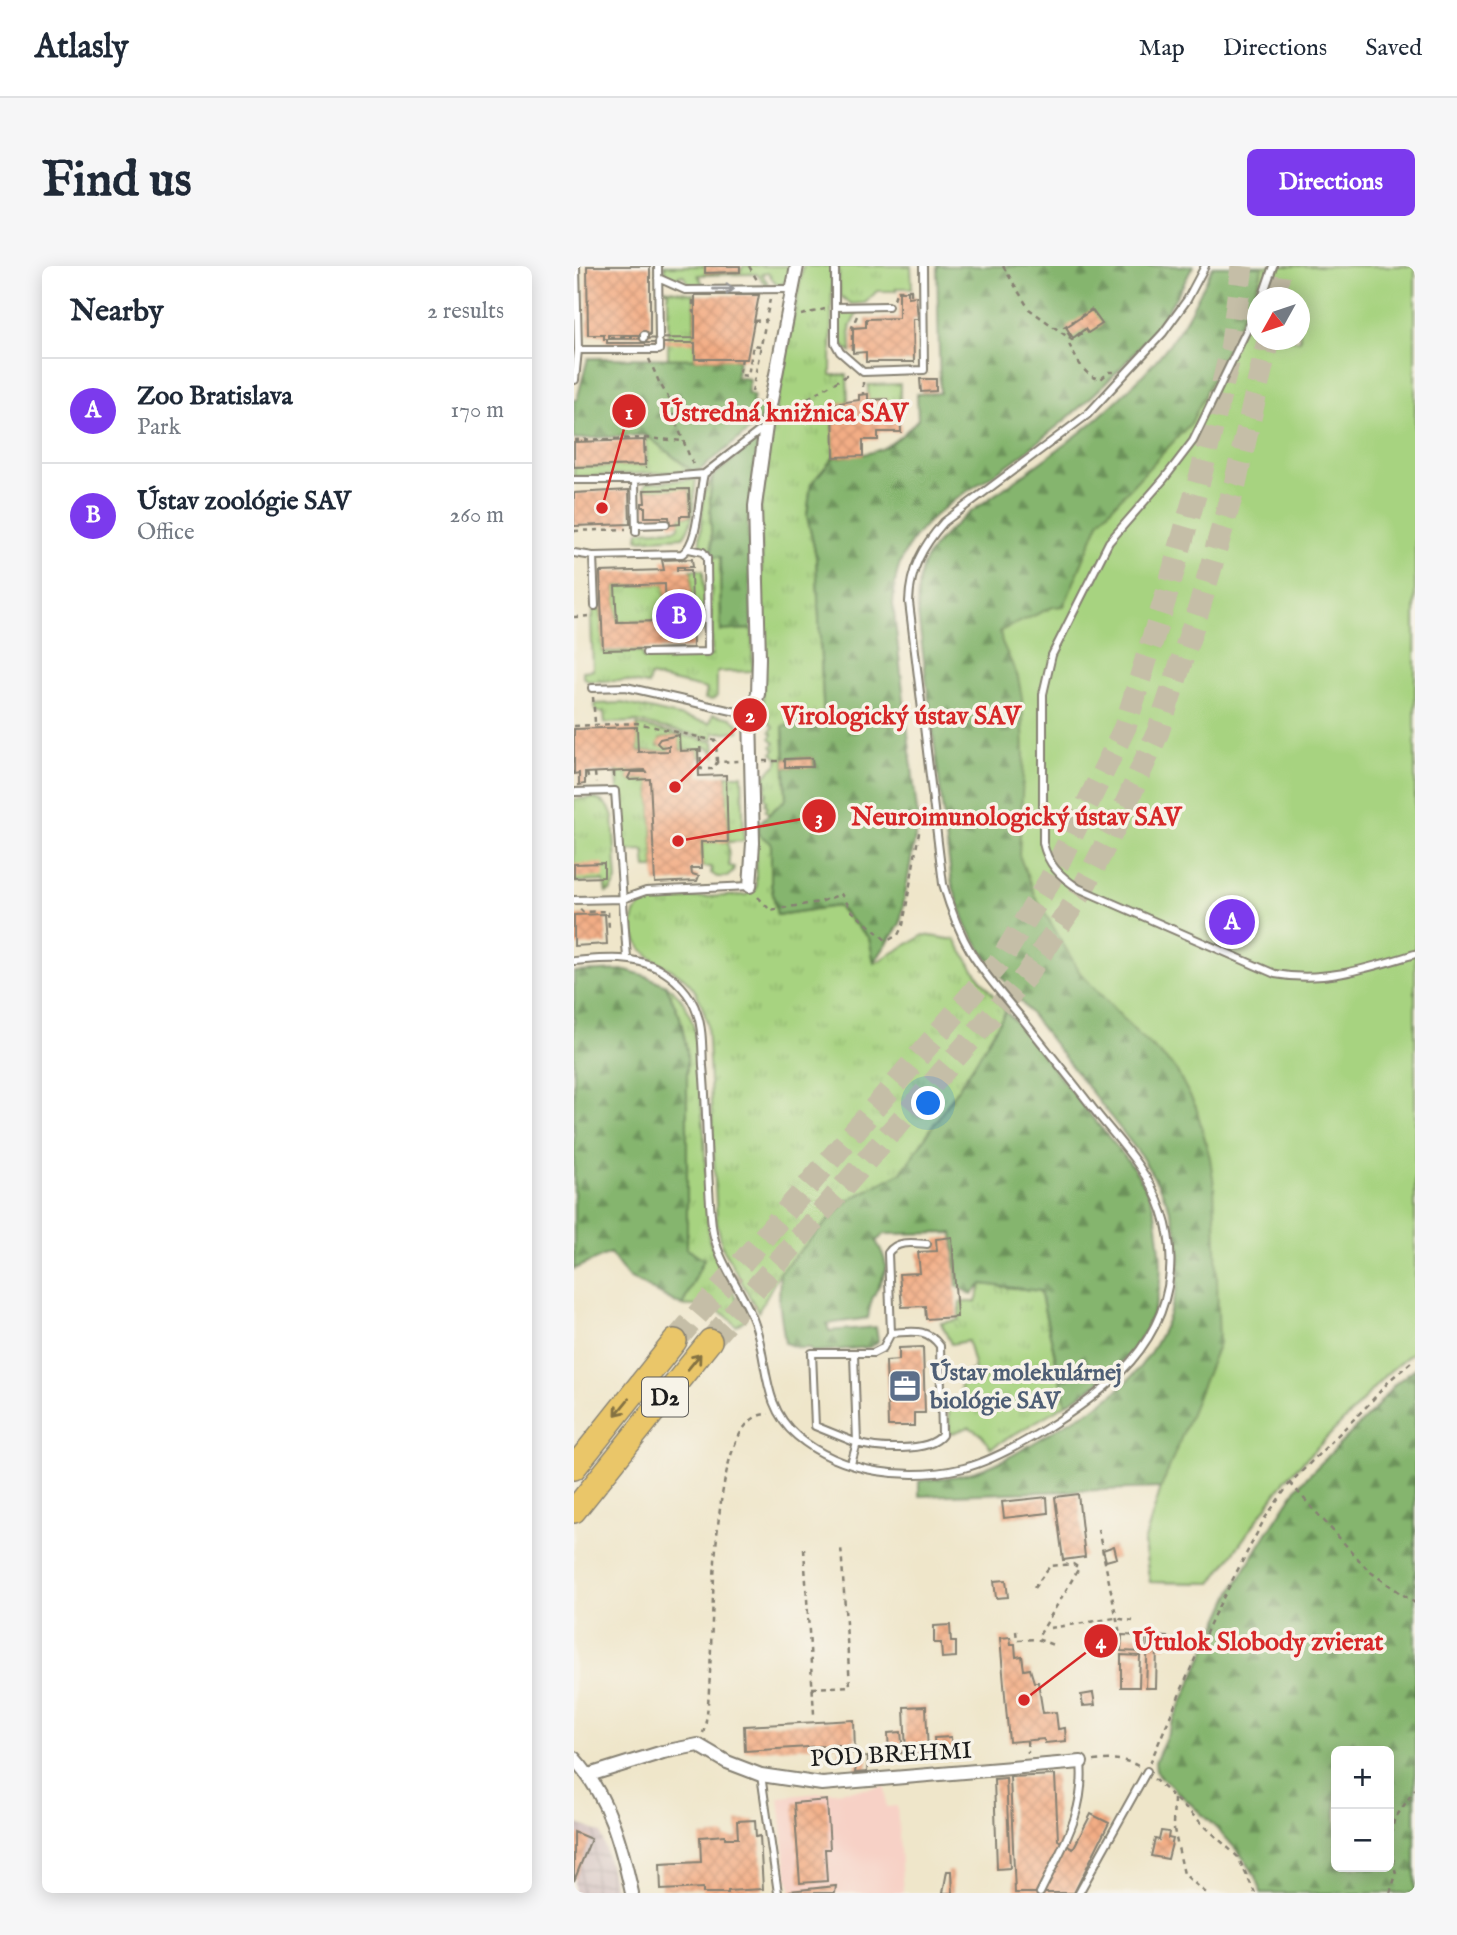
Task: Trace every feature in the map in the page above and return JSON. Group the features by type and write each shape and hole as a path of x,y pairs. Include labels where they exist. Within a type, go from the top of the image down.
{"highway":[{"name":"D2","path":"574,1468 675,1341"},
{"name":"D2","path":"574,1511 710,1342"}],"street":[{"path":"753,890 750,715 758,694 755,506 797,266"},
{"path":"589,1774 663,1752 698,1745"},
{"name":"POD BREHMI","path":"698,1745 727,1762 761,1774 822,1784 1080,1762"},
{"path":"574,1758 589,1774 612,1818 632,1893"}],"lane":[{"path":"575,380 578,350 576,266"},
{"path":"578,350 644,342 659,350 658,266"},
{"path":"835,266 835,343 840,352 863,372 924,370 923,266"},
{"path":"574,961 627,958 655,967 683,989 697,1013 715,1240 757,1331 769,1392 779,1415 805,1443 827,1455 870,1471 890,1474 942,1472 989,1460 1096,1395 1135,1357 1150,1337 1166,1302 1170,1263 1164,1217 1139,1167 985,974 957,925 943,884 909,585 914,566 927,542 944,522 1087,415 1163,333 1187,300 1205,266"},
{"path":"1266,287 1273,266"},
{"path":"658,278 685,290 792,289"},
{"path":"835,307 888,306"},
{"path":"1247,330 1193,441 1164,480 1109,542 1052,655 1043,694 1042,719 1042,828 1045,850 1054,870 1078,888 1275,974 1307,978 1344,974 1415,954"},
{"path":"574,480 635,480 700,474 770,422"},
{"path":"574,553 593,556 682,554 689,549 695,530 700,474"},
{"path":"635,480 636,529 666,524"},
{"path":"646,653 708,652 707,558 703,552 689,549"},
{"path":"593,556 595,607"},
{"path":"593,692 626,687 750,715"},
{"path":"574,792 615,791 627,958"},
{"path":"574,900 623,899 646,891 753,890"},
{"path":"891,1334 920,1331 932,1336 940,1346 942,1435 938,1440 926,1446 872,1448 815,1426 813,1353 873,1353 883,1348 891,1334 888,1253 891,1248 906,1242 927,1244"},
{"path":"851,1464 857,1443 854,1354"},
{"path":"1040,1893 1077,1815 1083,1782 1080,1762"},
{"path":"1079,1893 1147,1771"},
{"path":"761,1774 778,1893"}],"path":[{"path":"749,266 753,274"},
{"path":"1003,266 1029,309 1072,340 1085,331"},
{"path":"752,392 772,289"},
{"path":"897,292 911,290 911,297"},
{"path":"692,295 695,312"},
{"path":"809,313 835,307"},
{"path":"1070,336 1064,327 1091,309"},
{"path":"852,352 852,327 860,311"},
{"path":"754,321 766,320"},
{"path":"610,336 628,338"},
{"path":"1070,336 1068,342 1076,357 1093,378 1101,379 1112,371 1122,379"},
{"path":"742,358 739,375 748,376 753,345 761,346"},
{"path":"649,360 674,407 675,420 683,441 700,474"},
{"path":"770,422 850,376"},
{"path":"863,387 863,394"},
{"path":"574,440 645,438 683,441"},
{"path":"645,438 646,465"},
{"path":"601,525 601,530"},
{"path":"574,531 636,529"},
{"path":"574,617 591,616"},
{"path":"593,692 595,722"},
{"path":"574,726 637,723 700,736 716,741 715,769 700,769 700,736"},
{"path":"717,762 785,761"},
{"path":"753,890 770,910 820,902 841,894 852,911 887,941 898,935 903,925 921,821"},
{"path":"574,909 583,912 608,911 609,929 606,929"},
{"path":"1147,1771 1176,1699 1227,1588 1265,1518 1290,1483 1391,1379 1415,1359"},
{"path":"698,1745 706,1724 715,1553 723,1492 731,1458 740,1435 756,1416 779,1415"},
{"path":"1290,1483 1369,1571 1415,1603"},
{"path":"1098,1529 1120,1634"},
{"path":"813,1688 850,1686 842,1546"},
{"path":"804,1549 814,1714"},
{"path":"1034,1588 1050,1566 1073,1564 1079,1568 1037,1639"},
{"path":"1050,1628 1115,1618 1133,1621"},
{"path":"1016,1632 1017,1640 1037,1639 1056,1646"},
{"path":"1027,1741 1028,1753"},
{"path":"1080,1762 1115,1758 1129,1761 1147,1771 1238,1857 1255,1893"},
{"path":"1390,1893 1396,1875 1390,1840 1394,1820 1415,1789"},
{"path":"1174,1798 1173,1825 1184,1874 1206,1893"}],"shaded area":[{"path":"885,1787 886,1807 897,1806 903,1893 793,1893 787,1877 779,1797"},
{"path":"574,1822 601,1833 616,1893 574,1893"}],"green space":[{"path":"664,266 705,266 706,273 740,272 743,266 792,266 790,277 781,285 777,285 768,273 762,274 768,283 766,285 757,274 698,275 704,286 690,286 683,275 678,276 685,286 668,277"},
{"path":"803,266 832,266 831,375 847,375 848,400 846,403 833,404 834,457 811,484 807,516 816,556 824,724 783,727 786,799 769,814 765,810 768,807 765,804 767,801 764,796 767,793 764,789 767,786 764,776 778,763 778,759 772,753 775,743 770,738 773,735 770,731 774,727 769,722 769,716 763,712 761,507 773,425"},
{"path":"838,266 911,266 912,288 877,291 865,303 852,304 840,296"},
{"path":"937,266 1193,266 1168,310 1120,369 1064,421 1023,454 940,511 912,540 902,558 895,581 893,604 918,820 900,924 874,963 869,938 837,906 777,915 771,884 771,843 758,834 759,823 786,799 785,767 813,766 812,758 785,759 783,726 824,723 816,556 807,516 811,484 834,457 872,452 899,438 918,419 917,394 940,393"},
{"path":"1213,266 1269,266 1260,287 1247,287 1247,316 1223,370 1415,1350 1385,1375 1286,1479 1212,1583 1150,1582 1144,1543 1161,1488 919,1496 919,1481 974,1472 1000,1461 1103,1402 1123,1385 1141,1366 1167,1321 1179,1271 1173,1219 1163,1193 1149,1169 986,957 967,927 952,884 918,614 919,577 927,557 952,528 1082,431 1116,402 1169,344 1192,308"},
{"path":"1262,266 1415,266 1415,1350 1385,1375 1286,1479 1212,1583 1150,1582 1144,1543 1161,1488 1219,1343 1214,1185 1210,1158 1196,1107 1175,1068 1133,1029 1080,973 1035,896 1019,855 1024,755 1022,698 1018,677 1002,642 1000,631 1053,607 1064,606 1100,520 1191,423 1247,306 1247,350 1310,350 1310,287 1256,287"},
{"path":"664,289 694,294 695,359 668,359 668,291"},
{"path":"858,311 850,327 851,352 842,345 837,331 840,314"},
{"path":"588,358 739,359 736,377 750,379 747,394 754,395 752,404 766,408 755,426 700,470 692,471 646,435 574,439 574,400 577,400"},
{"path":"900,384 900,403 887,403 887,399 868,400 868,385"},
{"path":"646,435 692,471 574,477 574,467 647,465"},
{"path":"758,440 748,523 752,629 721,631 720,557 712,557 710,495 713,476"},
{"path":"713,476 710,495 712,557 720,557 721,630 752,629 753,671 717,672 717,696 713,700 705,699 707,689 650,676 648,685 626,681 588,681 583,676 583,671 593,670 593,609 601,610 603,652 642,651 642,657 712,655 710,557 700,544 700,537 704,493"},
{"path":"696,479 692,517 683,537 638,540 639,531 676,529 679,527 680,516 690,516 689,490 644,490 646,483"},
{"path":"691,570 703,570 705,631 693,631"},
{"path":"665,584 666,621 617,622 615,586"},
{"path":"622,703 710,723 713,714 731,718 738,724 739,731 714,733 714,739 638,722 605,723 604,712 596,712 595,704"},
{"path":"637,725 680,735 660,739 658,746 669,746 669,751 638,752"},
{"path":"681,735 714,742 715,755 706,747 702,750 702,757 698,757 698,750 680,751"},
{"path":"617,771 646,772 631,772 628,778 650,779 654,868 646,868 644,850 622,851"},
{"path":"726,775 742,775 744,841 728,842"},
{"path":"594,798 606,805 613,817 617,881 611,891 606,893 604,881 574,882 574,799"},
{"path":"759,823 759,834 771,843 771,884 777,915 837,906 869,938 875,963 924,935 955,940 978,976 1006,1011 902,1173 847,1201 780,1272 758,1312 723,1248 717,1223 707,1022 704,1012 689,983 642,949 634,935 633,920 640,906 647,900 746,895 756,888 755,824"},
{"path":"701,842 728,842 729,866 734,867 733,872 727,877 717,877 711,873 711,867 702,867"},
{"path":"626,970 666,985 680,1017 687,1051 687,1249 704,1259 682,1306 627,1276 610,1253 574,1269 574,972"},
{"path":"666,985 684,1004 694,1028 704,1134 709,1240 746,1319 736,1326 725,1315 712,1308 682,1306 704,1259 687,1249 687,1051 680,1017"},
{"path":"1006,1011 1125,1157 1151,1200 1157,1224 1161,1270 1158,1295 1141,1338 1109,1374 1066,1404 1040,1291 982,1284 972,1295 957,1286 953,1233 885,1234 876,1241 886,1264 868,1318 827,1324 829,1331 876,1327 878,1341 871,1347 812,1352 810,1348 799,1348 785,1343 779,1301 780,1272 847,1201 902,1172 975,1063"},
{"path":"982,1284 1040,1291 1066,1404 991,1448 982,1435 969,1427 950,1434 948,1405 960,1404 961,1375 975,1369 968,1341 951,1344 941,1323 959,1320 960,1302 976,1302"},
{"path":"1415,1368 1415,1893 1261,1893 1257,1879 1247,1864 1219,1831 1161,1777 1155,1762 1233,1589 1267,1533 1298,1486 1374,1410 1395,1384"}],"building":[{"path":"587,266 650,266 650,335 608,335 608,339 604,339 604,335 588,335"},
{"path":"705,266 740,266 740,272 705,273"},
{"path":"899,291 908,291 908,297 916,296 918,319 913,319 914,362 866,362 866,352 853,353 853,328 866,327 866,319 899,318"},
{"path":"695,295 759,295 747,359 695,359 695,343 607,343 607,339 695,338"},
{"path":"1092,310 1102,324 1088,333 1085,329 1073,338 1066,327"},
{"path":"920,379 936,379 936,391 921,392"},
{"path":"868,394 868,400 887,399 887,403 900,403 901,432 878,432 878,440 863,440 863,456 834,457 833,404 859,400 859,395"},
{"path":"644,440 645,465 574,467 574,442"},
{"path":"689,489 690,516 680,516 680,524 670,525 669,517 645,517 645,507 642,507 642,503 645,503 644,490"},
{"path":"629,490 630,524 574,526 574,493"},
{"path":"692,559 693,567 677,567 677,570 691,570 693,648 603,650 600,572 664,570 662,560","holes":["665,584 666,621 617,622 615,586"]},
{"path":"637,727 638,752 669,751 669,746 661,747 657,743 660,739 679,735 680,751 698,750 699,776 726,775 728,842 701,842 702,868 691,868 692,874 699,876 697,881 655,883 650,779 628,778 631,772 646,772 645,770 585,773 585,784 579,785 579,773 574,774 574,729"},
{"path":"812,758 813,767 785,767 785,759"},
{"path":"604,863 604,877 574,878 574,864"},
{"path":"605,914 607,944 574,946 574,915"},
{"path":"952,1237 957,1317 926,1319 925,1306 902,1307 899,1274 920,1273 918,1252 937,1251 936,1239"},
{"path":"923,1347 925,1413 914,1413 914,1426 888,1426 886,1361 899,1360 899,1348"},
{"path":"1078,1494 1085,1557 1063,1560 1055,1497"},
{"path":"1047,1497 1048,1513 1004,1518 1002,1502"},
{"path":"1114,1546 1117,1558 1106,1561 1103,1550"},
{"path":"1006,1580 1008,1597 996,1598 994,1581"},
{"path":"950,1625 951,1642 956,1642 956,1657 942,1658 941,1643 934,1643 934,1626"},
{"path":"1122,1635 1145,1636 1144,1652 1121,1651"},
{"path":"1148,1636 1167,1637 1166,1647 1157,1647 1156,1688 1146,1688"},
{"path":"1010,1637 1011,1644 1015,1644 1016,1657 1022,1656 1024,1670 1030,1669 1034,1682 1038,1682 1043,1713 1056,1712 1058,1729 1065,1728 1066,1741 1045,1743 1044,1739 1009,1742 1000,1638"},
{"path":"1121,1655 1140,1656 1139,1687 1121,1687"},
{"path":"1093,1693 1095,1705 1083,1706 1081,1695"},
{"path":"926,1706 928,1754 906,1755 904,1707"},
{"path":"854,1720 855,1753 848,1753 848,1756 839,1756 839,1745 745,1751 744,1726"},
{"path":"901,1732 903,1753 889,1754 888,1733"},
{"path":"951,1737 952,1750 935,1751 934,1738"},
{"path":"868,1757 867,1772 855,1773 857,1758"},
{"path":"1055,1775 1058,1840 1073,1849 1091,1814 1109,1823 1074,1893 1015,1893 1010,1777"},
{"path":"1006,1778 1010,1868 997,1869 994,1779"},
{"path":"827,1800 830,1849 825,1849 827,1881 800,1883 794,1803"},
{"path":"755,1820 756,1837 760,1836 763,1889 728,1893 703,1893 703,1888 661,1890 660,1864 701,1862 700,1837 725,1835 725,1838 738,1838 737,1821"},
{"path":"1161,1831 1169,1832 1168,1838 1173,1839 1168,1859 1151,1856 1155,1839 1159,1840"},
{"path":"574,1832 591,1839 574,1881"},
{"path":"947,1871 952,1871 953,1893 943,1893"},
{"path":"836,1886 835,1893 790,1893 790,1891"}],"tunnel":[{"path":"675,1341 1001,960 1050,880 1125,727 1167,593 1201,474 1231,350 1242,266"},
{"path":"1277,287 1280,266"},
{"path":"710,1341 1026,976 1079,896 1120,817 1158,732 1199,608 1235,484 1266,350"}],"place":[{"name":"Ústredná knižnica SAV","path":"602,508"},
{"name":"Ústav zoológie SAV","path":"679,616"},
{"name":"Virologický ústav SAV","path":"675,787"},
{"name":"Neuroimunologický ústav SAV","path":"678,841"},
{"name":"Zoo Bratislava","path":"1232,922"},
{"name":"Ústav molekulárnej biológie SAV","path":"905,1386"},
{"name":"Útulok Slobody zvierat","path":"1024,1700"}]}
